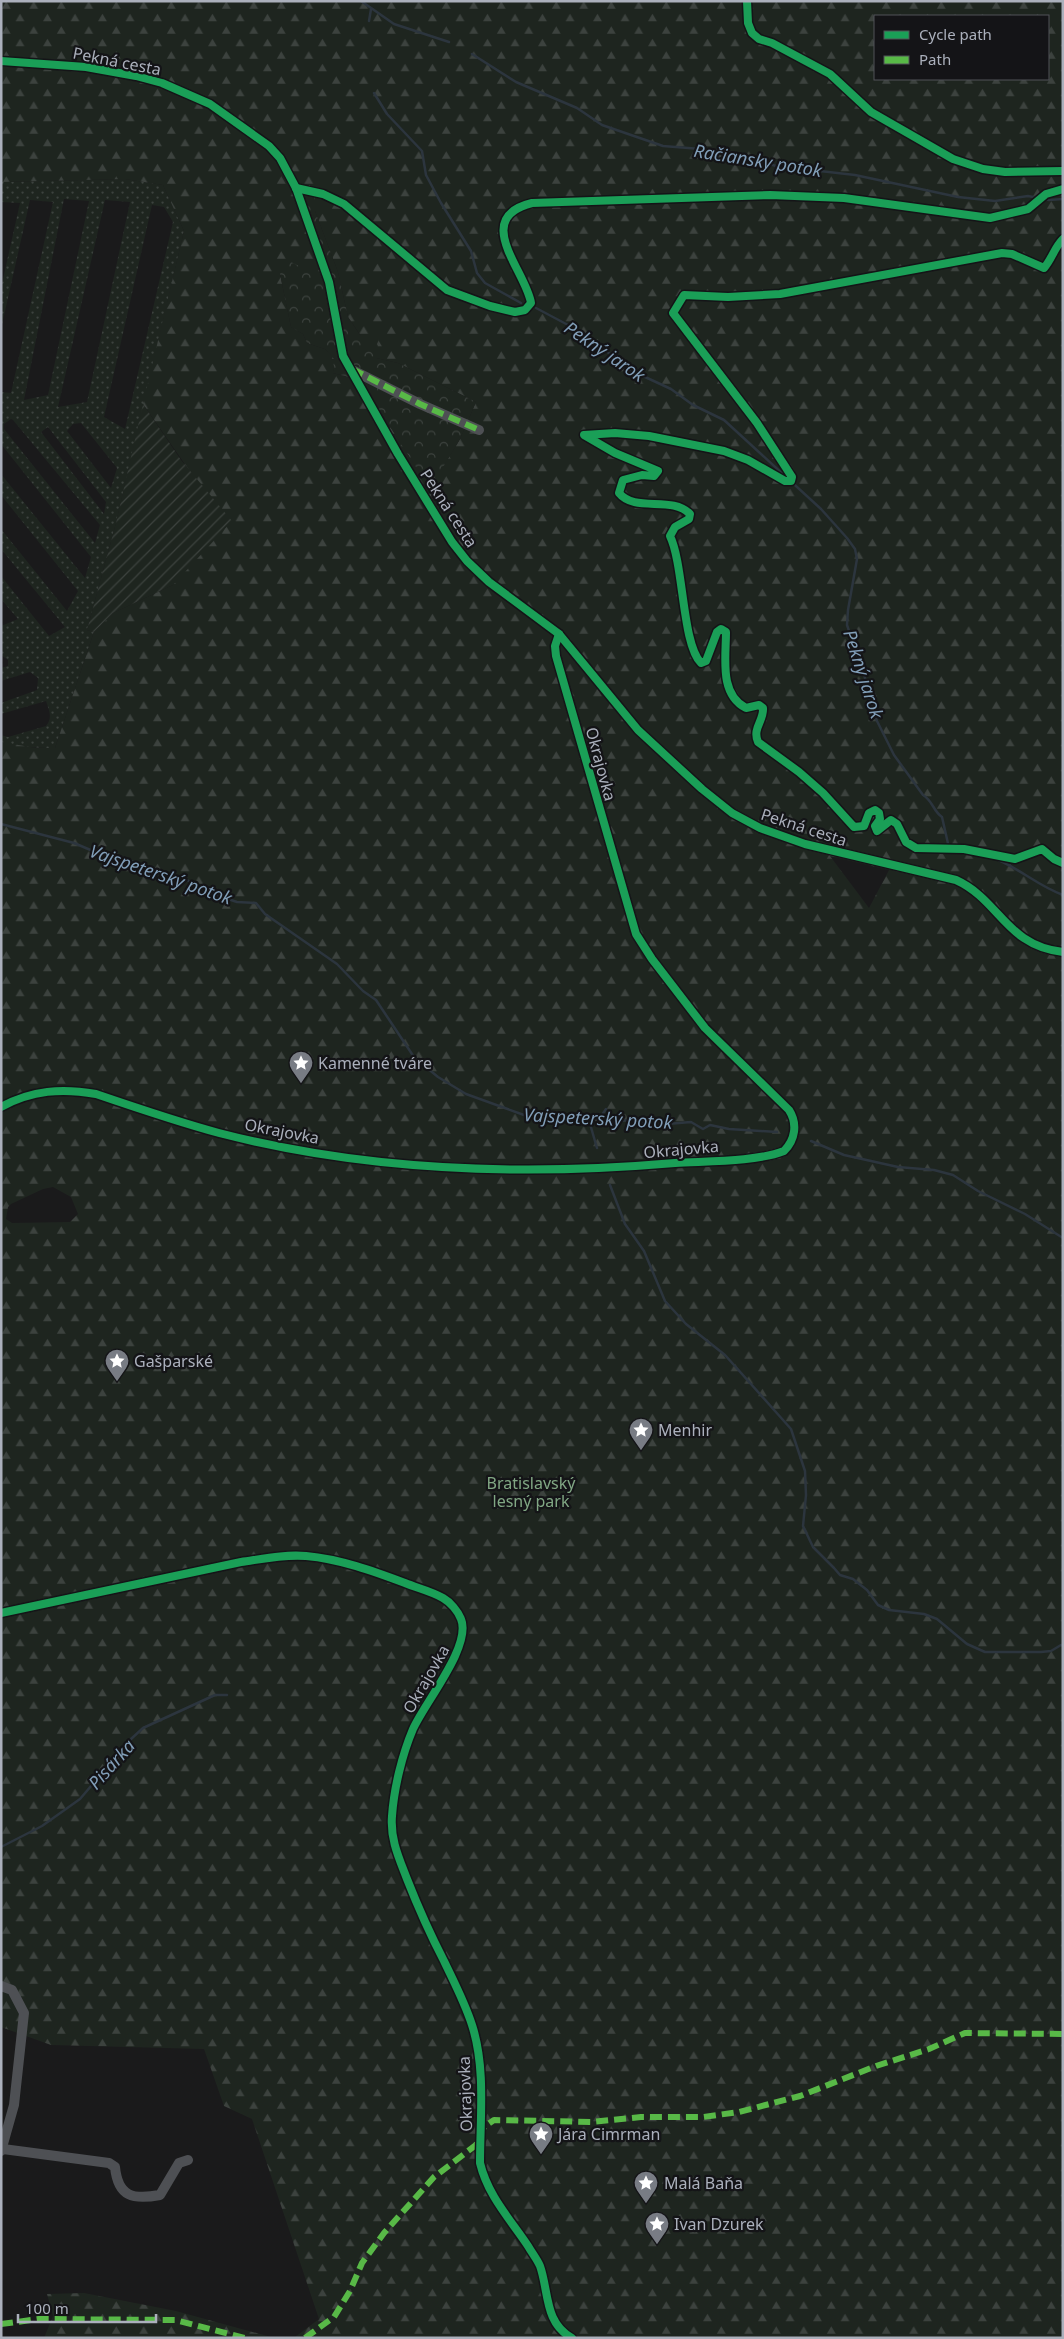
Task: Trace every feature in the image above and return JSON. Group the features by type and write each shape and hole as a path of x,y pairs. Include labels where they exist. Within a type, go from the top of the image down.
{"street":[{"name":"Pekná cesta","path":"1,61 86,67 162,83 210,104 269,146 280,158 296,188 327,276 339,342 350,368 398,454 459,552 489,582 559,634 638,730 702,789 732,813 760,828 805,844 956,880 972,888 1024,939 1046,950 1063,952"},
{"path":"350,368 420,404 479,430"},
{"name":"Okrajovka","path":"1,1107 17,1098 39,1092 76,1090 96,1094 221,1133 317,1152 443,1166 552,1170 620,1168 772,1155 784,1151 794,1134 794,1120 789,1110 705,1028 652,959 636,934 556,656 555,646 559,634"},
{"name":"Okrajovka","path":"1,1613 241,1562 274,1557 305,1556 365,1568 445,1599 454,1608 462,1620 463,1632 457,1657 440,1680 413,1731 393,1804 392,1837 418,1906 472,2024 480,2072 480,2163 483,2177 489,2192 540,2265 551,2315 558,2327 572,2338"},
{"path":"1,1986 12,1990 24,2013 14,2105 2,2150 24,2150 108,2163 115,2168 117,2184 121,2190 129,2194 150,2197 160,2195 179,2163 188,2160"}],"green space":[{"name":"Bratislavský lesný park","path":"1,1 1063,1 1063,2338 44,2338 53,2316 47,2294 84,2293 176,2311 271,2337 295,2337 319,2319 252,2119 224,2106 204,2049 51,2045 1,2027 1,742 36,748 55,748 94,632 113,613 173,585 198,483 143,404 184,231 163,185 125,179 1,182","holes":["299,185 320,185 315,197 315,211 338,272 348,317 376,358 398,363 476,402 460,439 430,488 382,414 351,378 333,373 335,359 325,349 307,343 303,334 291,327 280,274 326,280","830,856 889,870 869,908","53,1187 71,1197 78,1214 70,1222 12,1223 6,1219 8,1207 11,1204 43,1189"]},
{"path":"125,179 163,185 184,231 116,523 87,630 94,632 55,748 28,747 1,742 1,735 8,737 46,726 50,717 46,701 1,714 1,703 37,690 38,678 30,672 1,681 1,668 8,666 8,660 1,655 1,626 18,619 1,599 1,576 49,636 65,627 1,549 1,529 67,611 78,591 1,495 1,474 85,578 91,557 1,444 1,392 11,393 53,202 30,200 1,329 1,288 20,203 1,202 1,182","holes":["64,199 89,201 48,395 24,400","105,200 130,202 87,402 58,407","152,205 164,207 173,222 125,429 104,417","11,419 13,420 100,525 95,543 4,429 4,424","81,423 117,468 111,488 67,431 73,424","48,427 106,502 104,514 41,432"]},
{"path":"299,185 321,185 315,197 315,211 338,272 348,317 360,335 379,338 376,358 398,363 476,402 460,439 430,489 382,414 352,378 333,373 334,359 325,349 307,343 303,334 291,327 280,274 287,260 325,279"},
{"path":"143,404 181,460 232,521 173,585 113,613 94,632 87,630 116,523"}],"waterway":[{"name":"Račiansky potok","path":"361,1 394,24 449,42"},
{"name":"Pekný jarok","path":"369,21 371,9"},
{"name":"Račiansky potok","path":"472,54 516,82 577,108 602,125 663,146 726,151 776,166 855,175 958,197 995,201 1028,196 1049,200 1063,199"},
{"name":"Pekný jarok","path":"374,93 387,114 422,151 426,175 471,251 477,273 485,283 521,303"},
{"name":"Pekný jarok","path":"536,308 585,334 630,370 671,389 693,405 724,420 821,509 855,549 857,559 847,625 877,721 894,755 923,795 942,817 949,848 954,851 994,858 1063,895"},
{"name":"Vajspeterský potok","path":"1,824 74,843 100,854 113,854 156,871 183,878 216,895 237,902 256,903 265,914 337,964 363,991 376,1000 414,1057 438,1077 466,1094 524,1115 550,1118 596,1116 611,1122 628,1120 655,1125 691,1122 703,1129 710,1125 729,1129 777,1132"},
{"path":"600,1118 606,1109"},
{"path":"588,1117 597,1148"},
{"name":"Vajspeterský potok","path":"811,1141 844,1155 898,1167 934,1170 953,1175 978,1191 1025,1214 1063,1238"},
{"path":"610,1185 625,1224 644,1251 665,1301 686,1324 725,1355 791,1429 805,1471 806,1495 803,1526 813,1547 840,1575 853,1579 867,1590 878,1605 889,1610 924,1614 937,1619 967,1644 985,1652 1041,1652 1051,1651 1061,1645"},
{"name":"Pisárka","path":"1,1847 42,1826 80,1799 131,1739 143,1728 215,1695 227,1695"}],"marked path":[{"path":"352,369 420,404 479,430"},
{"path":"305,2338 334,2317 350,2291 362,2263 384,2233 434,2177 476,2145 484,2127 494,2120 591,2122 641,2117 703,2117 739,2112 800,2096 876,2066 929,2049 965,2033 1063,2034"},
{"path":"1,2324 39,2319 175,2320 245,2338"}],"cycle path":[{"path":"747,1 748,23 752,33 759,39 772,43 830,74 871,112 953,159 983,169 1005,172 1063,171"},
{"path":"1,61 86,67 162,83 210,104 269,146 280,158 296,188 329,282 343,356 398,454 452,542 467,561 489,582 559,634 638,730 702,789 732,813 760,828 805,844 956,880 983,899 1016,932 1028,941 1044,948 1063,952"},
{"path":"296,188 323,194 344,204 447,290 490,306 515,312 525,310 531,303 507,247 504,233 505,220 514,210 532,203 770,195 844,198 990,218 1028,209 1046,194 1063,189"},
{"path":"1063,239 1044,268 1012,254 1002,253 780,294 728,297 684,295 673,313 757,423 792,477 791,481 785,481 748,460 724,451 649,436 615,433 584,435 615,453 658,471 654,476 642,475 623,480 619,493 626,499 634,502 674,506 682,508 690,514 689,519 675,527 670,536 675,549 690,639 701,663 706,661 717,632 721,629 726,632 725,664 731,694 737,702 746,708 759,705 763,708 756,733 758,742 799,772 823,793 854,827 864,826 869,813 875,810 879,813 880,819 875,826 877,831 891,820 897,824 906,842 916,848 964,849 1015,859 1042,849 1054,859 1063,863"},
{"path":"1,1107 36,1094 59,1091 83,1092 96,1094 204,1129 275,1146 331,1156 388,1163 446,1167 503,1169 618,1167 745,1159 773,1155 784,1151 791,1142 794,1132 794,1121 789,1110 705,1028 652,959 636,934 556,656 555,646 559,634"},
{"path":"1,1613 241,1562 290,1556 331,1560 381,1574 429,1591 443,1598 456,1610 461,1619 463,1630 460,1644 446,1674 419,1718 409,1739 395,1794 392,1833 398,1856 415,1900 472,2025 481,2076 480,2163 484,2175 500,2207 539,2263 549,2306 556,2324 572,2338"}],"place":[{"name":"Kamenné tváre","path":"301,1084"},
{"name":"Gašparské","path":"117,1382"},
{"name":"Menhir","path":"641,1451"},
{"name":"Jára Cimrman","path":"541,2155"},
{"name":"Malá Baňa","path":"646,2204"},
{"name":"Ivan Dzurek","path":"657,2245"}]}
